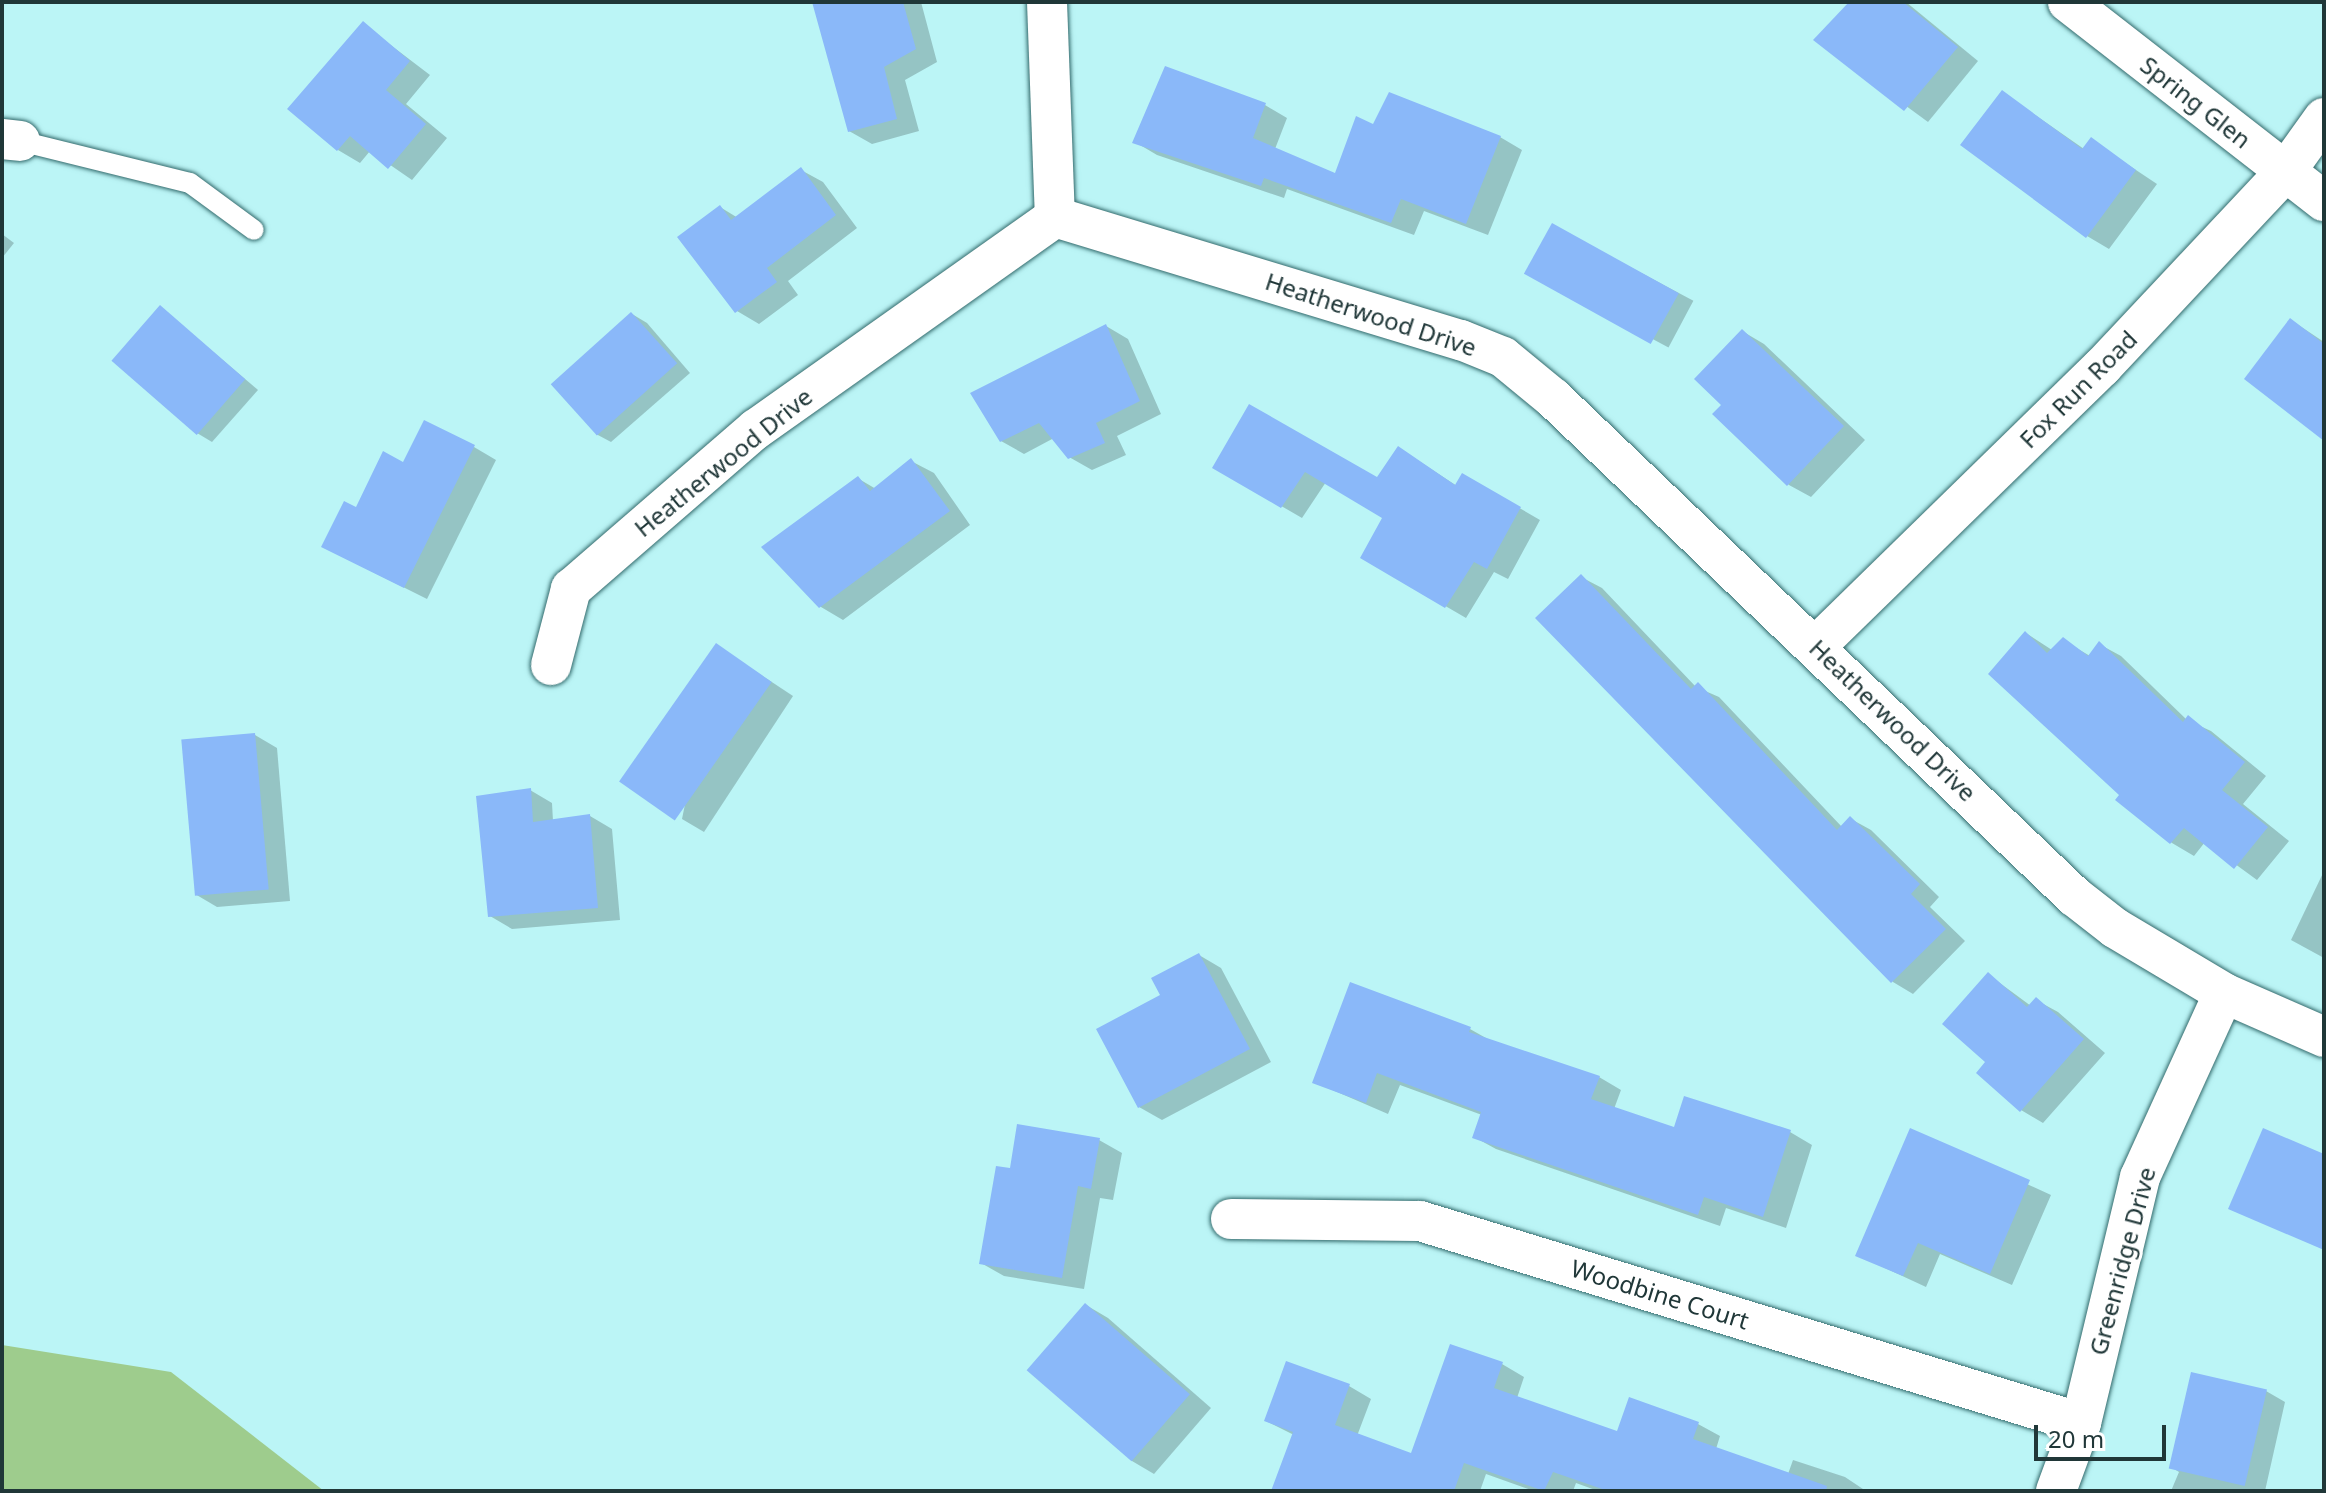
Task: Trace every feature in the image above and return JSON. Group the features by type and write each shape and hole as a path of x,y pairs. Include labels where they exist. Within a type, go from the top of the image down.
{"street":[{"path":"1047,2 1055,217"},
{"name":"Spring Glen","path":"2068,2 2324,201"},
{"name":"Fox Run Road","path":"1816,646 2102,367 2286,171 2324,118"},
{"name":"Heatherwood Drive","path":"551,665 571,589 756,429 1055,217 1503,357 1553,398 1816,646 2074,896 2115,928 2224,993 2324,1037"},
{"name":"Greenridge Drive","path":"2056,1491 2081,1423 2140,1177 2224,993"},
{"name":"Woodbine Court","path":"1231,1219 1420,1221 2081,1423"}],"lane":[{"path":"11,140 190,183 254,230"}],"green space":[{"path":"2,1345 171,1372 324,1491 2,1491"}],"building":[{"path":"812,2 903,2 916,49 884,67 897,119 848,132"},
{"path":"1849,2 1903,2 1958,47 1904,111 1813,40"},
{"path":"363,21 410,61 386,90 426,124 388,169 350,136 337,151 287,109"},
{"path":"1165,66 1266,103 1253,138 1335,173 1356,116 1373,124 1389,92 1501,136 1466,224 1401,199 1391,223 1264,178 1261,186 1132,143"},
{"path":"2002,90 2082,149 2091,137 2136,170 2086,238 1960,145"},
{"path":"801,167 836,215 767,268 777,282 735,313 677,237 720,205 731,220"},
{"path":"1552,223 1679,293 1651,344 1524,274"},
{"path":"160,305 245,379 197,435 111,361"},
{"path":"631,312 677,363 597,436 551,384"},
{"path":"2290,318 2324,344 2324,441 2244,379"},
{"path":"1106,324 1140,401 1096,423 1105,443 1068,459 1039,423 1000,442 970,393"},
{"path":"1742,329 1844,426 1787,486 1712,414 1721,405 1694,379"},
{"path":"1249,404 1377,477 1398,446 1455,485 1462,473 1521,507 1487,569 1474,562 1445,608 1360,558 1382,518 1305,472 1281,508 1212,468"},
{"path":"424,420 475,445 404,588 321,547 344,501 356,507 383,451 403,462"},
{"path":"911,458 950,511 819,608 761,547 858,476 870,491"},
{"path":"1581,574 1691,689 1698,682 1837,830 1850,816 1920,884 1911,894 1946,929 1891,983 1535,618"},
{"path":"2025,631 2047,653 2063,637 2088,656 2099,641 2183,722 2188,715 2245,762 2222,790 2268,827 2234,869 2184,828 2170,844 2115,800 2119,795 1988,674"},
{"path":"716,643 772,682 675,820 619,781"},
{"path":"255,733 269,889 195,896 181,739"},
{"path":"531,788 533,822 590,814 598,908 488,917 476,796"},
{"path":"1199,953 1250,1049 1138,1108 1096,1029 1160,995 1151,978"},
{"path":"1988,972 2027,1007 2036,997 2084,1039 2020,1112 1976,1073 1985,1062 1942,1024"},
{"path":"1350,982 1471,1027 1469,1032 1600,1076 1591,1099 1674,1127 1684,1096 1791,1130 1763,1217 1704,1197 1698,1215 1472,1138 1481,1112 1377,1073 1366,1103 1312,1083"},
{"path":"1017,1124 1100,1138 1091,1189 1078,1186 1062,1278 979,1264 996,1166 1010,1168"},
{"path":"1910,1128 2030,1180 1990,1274 1918,1243 1903,1276 1855,1256"},
{"path":"2263,1128 2324,1154 2324,1250 2228,1209"},
{"path":"1085,1303 1190,1394 1132,1461 1027,1370"},
{"path":"1450,1344 1503,1362 1494,1388 1617,1431 1629,1397 1699,1422 1693,1439 1827,1486 1826,1491 1608,1491 1553,1472 1544,1491 1464,1463 1454,1491 1271,1491 1293,1432 1264,1421 1286,1361 1350,1384 1335,1425 1411,1453"},
{"path":"2191,1372 2267,1390 2245,1486 2169,1468"}]}
